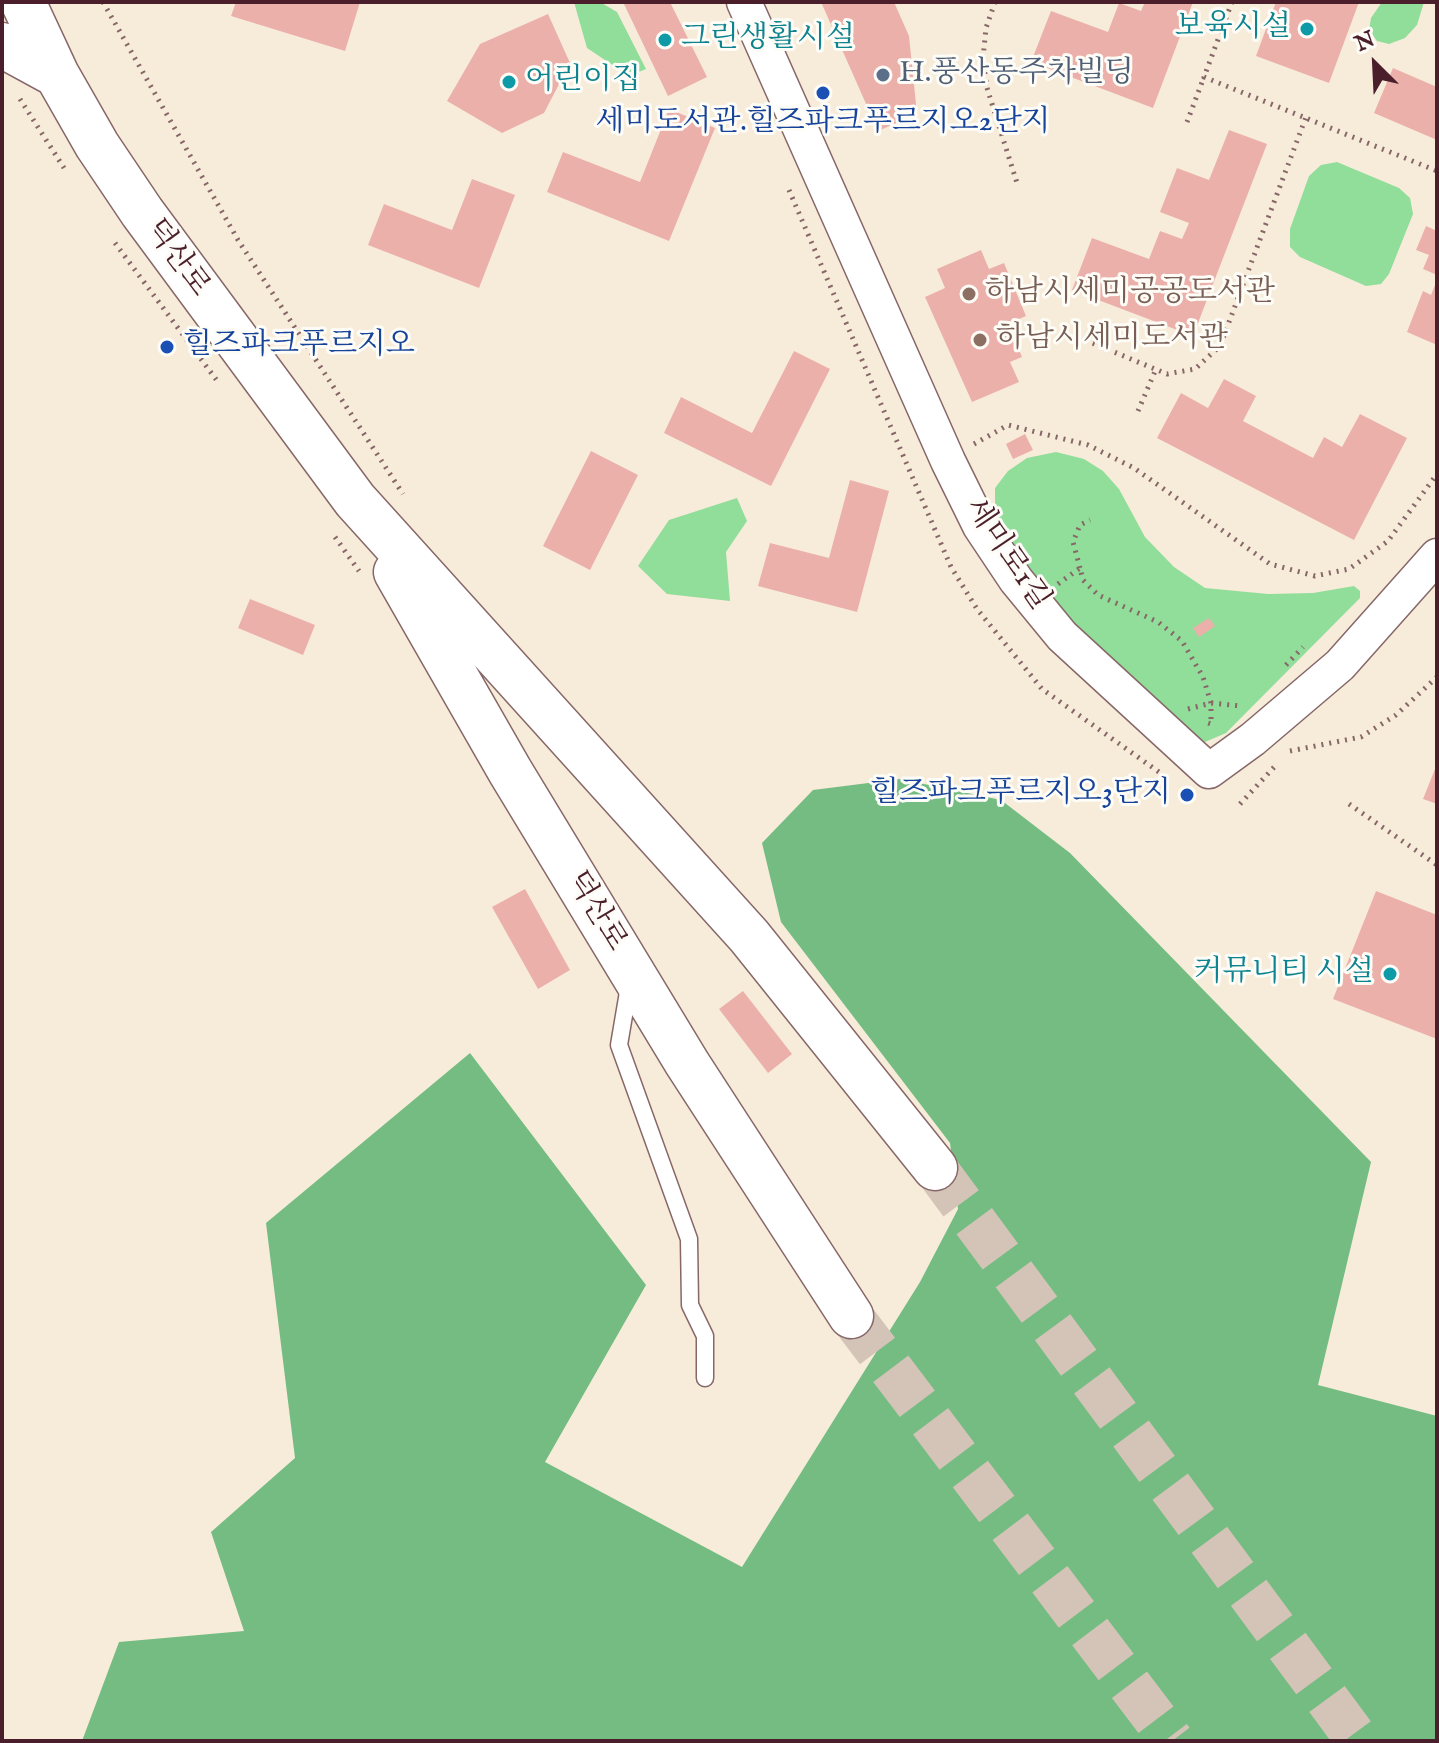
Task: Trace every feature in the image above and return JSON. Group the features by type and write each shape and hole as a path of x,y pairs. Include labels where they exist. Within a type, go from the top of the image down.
{"main road":[{"name":"덕산로","path":"23,2 57,75 97,145 142,212 355,500 749,936 935,1168"},
{"path":"2,45 57,75"},
{"name":"덕산로","path":"355,500 510,771 632,972 851,1316"}],"street":[{"name":"세미로1길","path":"744,2 948,461 980,526 1016,580 1062,636 1209,771 1253,739 1340,665 1437,556"}],"lane":[{"path":"632,972 619,1045 689,1239 690,1305 705,1336 705,1378"}],"path":[{"path":"103,2 238,240 412,507"},
{"path":"995,2 986,28 983,58 987,88 1017,183"},
{"path":"1187,122 1232,2"},
{"path":"1204,77 1437,171"},
{"path":"1078,337 1167,374 1195,369 1220,346 1306,117"},
{"path":"1138,411 1156,369"},
{"path":"948,461 1008,425 1088,445 1134,468 1270,564 1315,576 1349,569 1388,541 1437,474"},
{"path":"1090,520 1080,525 1073,542 1083,580 1098,595 1158,622 1182,641 1203,677 1211,703 1211,724 1200,720"},
{"path":"1054,587 1080,568"},
{"path":"1284,667 1303,647"},
{"path":"1240,804 1289,751 1361,737 1396,715 1437,677"},
{"path":"1188,717 1176,713 1211,703 1244,707"},
{"path":"1349,804 1437,865"}],"green space":[{"path":"574,2 600,2 617,12 646,69 629,76 587,48"},
{"path":"1382,2 1424,2 1417,25 1405,38 1389,44 1377,41 1369,30 1371,18"},
{"path":"1337,162 1399,188 1410,198 1413,214 1389,274 1381,284 1366,286 1300,257 1290,247 1290,229 1309,176 1321,165"},
{"path":"1056,452 1084,459 1103,471 1119,489 1145,537 1174,567 1205,588 1268,594 1313,593 1354,586 1360,591 1360,598 1226,733 1205,742 1178,733 1097,652 1018,559 995,511 995,488 1008,471 1027,458"},
{"path":"737,498 747,521 726,552 730,601 667,594 638,566 669,520"},
{"path":"900,779 1001,800 1070,853 1371,1162 1318,1385 1437,1416 1437,1741 82,1741 119,1642 244,1631 211,1532 295,1458 266,1223 470,1053 646,1285 545,1462 742,1567 920,1282 958,1209 950,1143 781,922 762,843 813,790"}],"building":[{"path":"236,2 360,2 345,51 231,16"},
{"name":"그린생활시설","path":"623,2 670,2 707,77 668,96"},
{"name":"H.풍산동주차빌딩","path":"821,2 894,2 909,36 917,114 878,131"},
{"path":"1145,2 1193,2 1153,108 1031,62 1051,11 1108,32 1119,3 1141,11"},
{"name":"보육시설","path":"1276,2 1359,2 1329,83 1256,56"},
{"name":"어린이집","path":"548,14 570,63 544,113 502,133 447,101 480,44"},
{"path":"1393,68 1437,87 1437,140 1374,113"},
{"path":"669,109 715,128 669,241 547,192 563,152 640,182"},
{"path":"1229,130 1267,144 1193,336 1072,290 1092,238 1149,259 1160,231 1182,239 1189,223 1160,212 1177,168 1209,180"},
{"path":"472,179 515,195 479,288 368,245 384,204 452,230"},
{"path":"1426,226 1437,231 1437,275 1423,269 1429,255 1416,250"},
{"name":"하남시세미도서관","path":"981,250 989,269 1004,263 1026,316 1008,324 1022,357 1010,362 1019,382 972,402 925,297 945,288 937,269"},
{"path":"1437,280 1437,345 1407,332 1423,291 1431,295"},
{"path":"794,351 830,369 771,486 664,433 681,397 752,433"},
{"path":"1224,379 1256,396 1243,421 1313,458 1324,437 1342,447 1360,414 1407,438 1354,540 1157,438 1181,393 1208,408"},
{"path":"1025,434 1033,450 1013,459 1006,444"},
{"path":"591,451 638,475 590,570 543,546"},
{"path":"850,480 889,491 857,612 758,586 770,543 829,558"},
{"path":"250,599 315,625 303,655 238,628"},
{"path":"1209,618 1215,626 1199,637 1193,628"},
{"path":"1437,764 1437,804 1423,799"},
{"path":"525,889 570,970 538,989 492,907"},
{"name":"커뮤니티 시설","path":"1376,891 1437,915 1437,1039 1333,999"},
{"path":"743,991 792,1054 768,1073 719,1009"}],"tunnel":[{"path":"935,1168 1358,1741"},
{"path":"851,1316 1172,1741"}],"place":[{"name":"보육시설","path":"1307,29"},
{"name":"그린생활시설","path":"665,40"},
{"name":"H.풍산동주차빌딩","path":"883,75"},
{"name":"어린이집","path":"509,82"},
{"name":"세미도서관.힐즈파크푸르지오2단지","path":"823,93"},
{"name":"하남시세미공공도서관","path":"969,294"},
{"name":"하남시세미도서관","path":"980,340"},
{"name":"힐즈파크푸르지오","path":"167,347"},
{"name":"힐즈파크푸르지오3단지","path":"1187,795"},
{"name":"커뮤니티 시설","path":"1390,974"}]}
